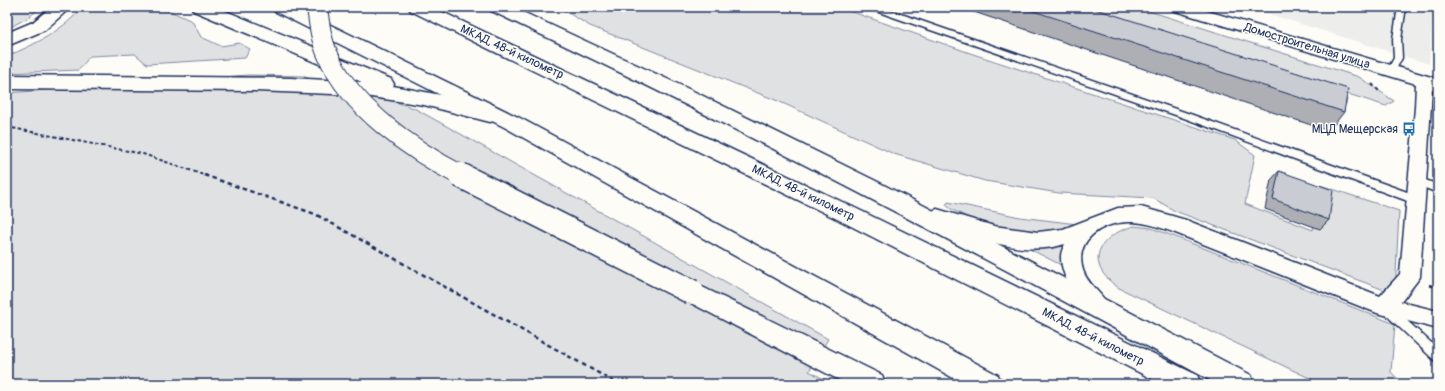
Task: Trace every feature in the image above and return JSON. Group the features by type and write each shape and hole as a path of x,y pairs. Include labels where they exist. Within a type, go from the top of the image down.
{"main road":[{"path":"7,40 39,26 62,7"},
{"path":"200,7 407,94"},
{"path":"280,7 513,123 989,384"},
{"path":"318,7 319,24 327,54 339,77 361,104 395,133 442,166 873,384"},
{"name":"МКАД, 48-й километр","path":"416,7 826,204 1188,384"},
{"path":"498,7 608,57 915,210 1242,384"},
{"path":"7,82 318,85 407,94 467,107 513,123"}],"street":[{"name":"Домостроительная улица","path":"1177,7 1431,83"},
{"path":"1384,307 1410,277 1424,108 1431,83"},
{"path":"915,210 965,226 1028,240 1054,239 1082,232 1108,219 1128,214 1155,219 1179,226 1384,307 1438,320"},
{"path":"1082,232 1071,256 1074,273 1082,291 1103,310"}],"lane":[{"path":"873,7 1187,116 1417,191 1438,188"},
{"path":"1391,71 1398,58 1398,39 1402,7"},
{"path":"1384,307 1438,356"}],"path":[{"path":"7,127 143,154 315,214 618,384"}],"shaded area":[{"path":"7,7 41,7 29,17 7,29"},
{"path":"83,7 161,7 192,21 201,37 221,46 239,43 250,49 245,58 147,64 135,54 90,56 79,70 7,73 7,56 28,47 58,30"},
{"path":"558,7 838,7 973,54 1235,140 1255,155 1245,204 1313,230 1320,185 1399,211 1395,294 1175,211 1153,198 1059,193 985,181 894,154 778,101 590,26"},
{"path":"1024,7 1136,7 1359,77 1394,101 1386,106 1348,94 1346,104 1333,107"},
{"path":"1247,7 1433,7 1429,64"},
{"path":"248,75 306,76 317,94 371,94 414,108 828,339 809,371 833,384 7,384 7,93"},
{"path":"948,202 1020,217 1077,224 1063,266 951,209 946,205"},
{"path":"1134,226 1151,228 1168,234 1395,324 1391,372 1403,384 1322,384 1119,288 1108,279 1101,270 1098,260 1099,252 1111,237"}],"building":[{"path":"1021,7 1089,7 1348,89 1344,112"},
{"path":"1279,171 1333,190 1329,220 1273,199"}],"place":[{"name":"МЦД Мещерская","path":"1409,129"}]}
